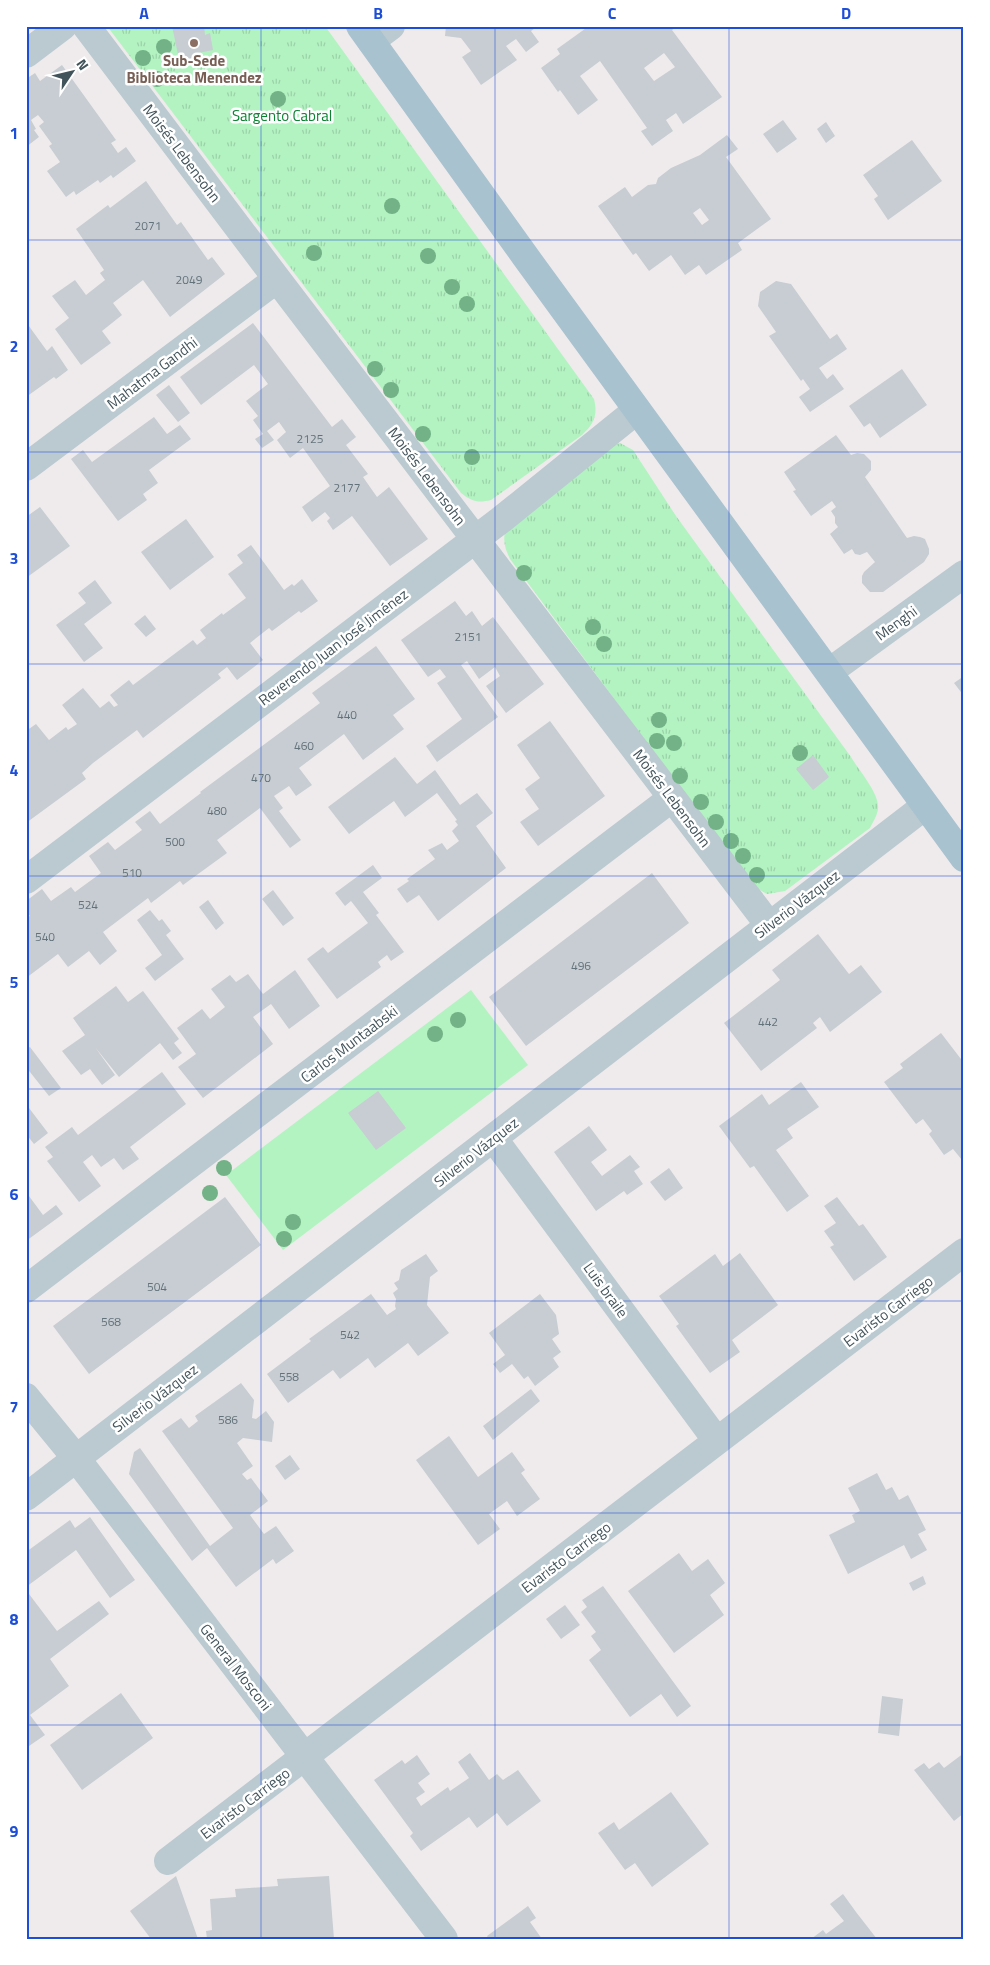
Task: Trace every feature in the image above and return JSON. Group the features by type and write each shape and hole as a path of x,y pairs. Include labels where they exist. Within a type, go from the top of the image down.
{"main road":[{"path":"374,31 637,410 964,858"}],"street":[{"path":"26,54 63,26"},
{"name":"Moisés Lebensohn","path":"86,26 769,925"},
{"name":"Mahatma Gandhi","path":"26,467 277,279"},
{"name":"Reverendo Juan José Jiménez","path":"26,880 476,539 637,410"},
{"name":"Menghi","path":"829,672 964,574"},
{"name":"Carlos Muntaabski","path":"26,1289 672,798"},
{"name":"Silverio Vázquez","path":"26,1497 925,806"},
{"name":"Luis braile","path":"494,1139 717,1441"},
{"name":"Evaristo Carriego","path":"168,1861 964,1252"},
{"name":"General Mosconi","path":"26,1396 76,1458 444,1939"}],"green space":[{"name":"Sargento Cabral","path":"107,26 325,26 594,399 595,415 590,427 582,435 491,500 476,501 461,493"},
{"path":"620,443 633,450 676,516 851,757 875,794 878,812 870,828 785,891 767,894 758,889 749,880 510,559 507,552 504,542 505,531 614,445"},
{"path":"471,990 528,1065 283,1250 226,1175"}],"building":[{"name":"Sub-Sede Biblioteca Menendez","path":"172,26 204,26 205,35 210,33 213,50 198,53 200,60 180,64"},
{"path":"446,26 538,26 531,31 539,42 526,52 516,39 506,46 517,60 481,85 462,57 471,51 461,38 445,36"},
{"path":"589,26 677,26 672,30 722,97 683,124 676,113 666,120 673,131 652,146 641,131 647,128 600,61 580,76 598,100 578,115 541,68 560,54 557,49","holes":["664,53 675,67 654,81 644,68"]},
{"path":"62,65 116,140 111,143 118,153 126,147 136,161 113,178 111,175 100,183 98,180 76,195 74,191 66,197 47,171 60,162 49,146 52,144 39,126 44,122 38,115 31,120 36,129 34,130 39,137 26,147 26,79 35,73 40,81"},
{"path":"783,120 797,139 777,153 763,134"},
{"path":"826,122 835,136 826,143 817,129"},
{"path":"727,135 738,149 726,157 771,219 738,243 742,250 706,275 699,265 685,275 671,255 649,271 636,253 633,255 598,206 625,187 632,197 648,185 656,184 658,178 671,168 700,155","holes":["700,208 709,220 702,225 693,213"]},
{"path":"912,140 942,181 888,220 874,199 878,196 863,175"},
{"path":"146,181 177,225 181,222 208,260 212,257 225,274 170,317 143,280 113,303 122,315 102,331 111,343 81,365 55,329 69,318 52,296 75,280 86,295 105,280 100,273 104,270 76,229 108,205 110,208"},
{"path":"776,281 791,284 830,339 837,334 847,349 819,368 827,379 833,374 844,389 810,412 799,397 810,389 803,379 801,381 769,336 776,332 758,306 760,292"},
{"path":"26,322 47,351 52,346 68,370 56,379 54,377 26,397"},
{"path":"253,323 332,427 342,419 356,437 346,445 368,474 363,477 377,497 389,487 428,539 390,566 352,516 333,530 327,521 330,518 325,512 312,522 302,507 330,486 303,448 290,458 277,440 286,432 279,422 267,431 274,440 262,448 255,439 263,434 253,420 258,416 246,401 268,384 254,365 201,405 180,377"},
{"path":"902,369 927,405 880,438 870,423 864,427 849,406"},
{"path":"169,385 190,413 178,422 156,395"},
{"path":"154,417 167,434 180,425 191,439 149,470 158,483 143,494 147,500 118,521 71,459 83,450 92,462"},
{"path":"836,435 851,455 857,453 864,454 871,461 871,470 865,477 907,538 914,536 925,539 929,549 929,554 924,562 883,592 870,592 862,583 864,572 875,562 867,552 860,555 855,554 852,549 844,554 830,534 838,527 831,511 836,507 832,501 811,516 793,491 796,490 784,472"},
{"path":"40,507 70,546 26,578 26,517"},
{"path":"186,519 214,557 170,590 141,552"},
{"path":"251,545 284,590 292,584 294,586 302,579 318,601 301,613 299,611 272,631 269,628 250,643 263,660 237,680 227,667 218,674 221,678 143,738 137,730 93,763 82,773 86,779 26,823 26,731 36,724 49,740 66,727 68,730 77,724 62,705 83,688 100,708 109,701 114,707 118,705 110,695 129,680 133,685 193,640 197,645 206,638 200,630 246,598 228,574 243,563 237,555"},
{"path":"95,580 112,603 84,624 103,648 84,662 56,625 86,603 78,593"},
{"path":"455,601 466,616 472,611 482,626 493,617 544,684 506,713 486,686 500,676 495,667 479,679 467,661 461,665 498,717 437,762 426,746 462,719 437,683 446,677 440,669 428,677 401,640"},
{"path":"145,615 156,629 146,637 134,624"},
{"path":"376,646 415,699 393,715 404,729 363,760 344,734 299,768 312,785 296,796 289,786 274,796 283,808 279,811 301,840 290,848 260,808 217,840 227,853 183,885 180,881 151,903 148,898 103,932 117,951 100,965 89,951 68,967 58,954 26,978 26,918 30,916 26,911 26,901 42,889 51,901 71,887 75,892 101,873 89,856 108,842 115,850 142,830 135,822 150,811 160,824 320,703 312,693"},
{"path":"964,676 964,696 954,683"},
{"path":"550,721 605,796 538,846 520,822 539,809 525,789 540,778 517,745"},
{"path":"813,755 829,777 813,790 796,769"},
{"path":"395,757 417,784 435,770 460,805 477,793 493,813 476,826 506,868 438,921 419,895 407,903 397,889 409,881 407,879 435,859 428,850 442,843 447,850 459,841 452,831 458,825 455,821 457,820 437,793 405,817 394,801 349,834 328,807"},
{"path":"373,865 382,878 363,892 379,913 376,915 404,952 391,961 387,955 378,962 381,967 337,999 307,959 323,947 328,953 368,923 351,901 345,906 335,893"},
{"path":"652,873 689,923 526,1046 489,997"},
{"path":"273,890 294,918 283,926 262,899"},
{"path":"208,900 224,923 216,930 199,907"},
{"path":"150,910 159,921 162,919 171,931 166,935 184,959 155,981 145,968 162,955 137,920"},
{"path":"818,934 849,974 861,965 882,992 830,1032 820,1017 813,1023 817,1028 761,1071 724,1023 780,980 772,970"},
{"path":"295,970 320,1006 289,1029 271,1004 253,1017 273,1044 203,1098 178,1067 196,1054 177,1028 202,1009 210,1019 225,1007 211,989 230,975 236,982 248,974 263,994"},
{"path":"116,986 128,1002 143,991 179,1039 174,1043 182,1053 173,1060 160,1043 119,1077 95,1047 115,1075 102,1085 90,1069 81,1075 62,1051 85,1035 73,1018"},
{"path":"941,1033 964,1063 964,1159 962,1160 953,1149 944,1155 929,1134 932,1131 923,1119 916,1124 884,1082 903,1068 900,1064"},
{"path":"30,1047 61,1088 49,1096 26,1067 26,1049"},
{"path":"162,1072 186,1104 130,1147 139,1159 123,1170 114,1158 101,1167 92,1155 83,1162 101,1186 79,1202 47,1161 53,1157 45,1147 72,1127 78,1135"},
{"path":"801,1082 819,1107 787,1129 793,1138 776,1150 809,1196 787,1212 754,1166 750,1168 719,1126 762,1094 769,1105"},
{"path":"378,1091 406,1128 376,1150 348,1113"},
{"path":"26,1104 48,1133 34,1144 26,1134"},
{"path":"589,1126 607,1150 591,1162 602,1176 630,1155 640,1167 634,1171 643,1184 627,1195 624,1191 596,1211 554,1152"},
{"path":"669,1168 683,1188 665,1201 650,1182"},
{"path":"26,1192 43,1215 56,1205 63,1214 26,1241"},
{"path":"225,1197 261,1245 89,1374 53,1326"},
{"path":"837,1197 859,1226 863,1224 887,1257 854,1281 830,1247 834,1245 824,1231 836,1223 824,1206"},
{"path":"740,1253 778,1305 732,1340 740,1352 710,1373 676,1326 679,1324 659,1296 715,1254 723,1266"},
{"path":"426,1254 438,1271 430,1277 427,1305 449,1333 418,1356 408,1343 375,1368 368,1358 340,1379 333,1370 288,1403 267,1374 311,1341 309,1339 371,1294 387,1315 396,1309 396,1299 393,1293 398,1289 394,1283 399,1280 401,1270"},
{"path":"540,1294 556,1315 559,1334 552,1339 561,1352 553,1358 559,1367 535,1386 528,1376 524,1379 512,1364 500,1373 493,1364 505,1355 489,1333"},
{"path":"241,1383 254,1400 252,1418 256,1419 266,1411 274,1422 272,1442 243,1438 237,1443 253,1466 242,1474 247,1480 251,1478 268,1501 250,1515 264,1534 276,1526 294,1551 276,1564 273,1559 236,1587 207,1548 192,1561 129,1474 134,1452 140,1448 210,1546 233,1528 162,1431 181,1418 189,1428 198,1421 195,1416"},
{"path":"531,1389 540,1401 493,1440 483,1426"},
{"path":"449,1436 478,1477 512,1452 525,1470 521,1473 540,1499 517,1516 507,1501 489,1514 500,1529 478,1545 416,1460"},
{"path":"290,1455 300,1469 285,1480 275,1466"},
{"path":"877,1473 886,1490 892,1487 899,1500 908,1495 926,1530 918,1534 927,1550 911,1559 904,1545 848,1574 829,1535 855,1522 852,1515 860,1511 848,1488"},
{"path":"90,1517 135,1580 110,1598 76,1550 26,1587 26,1552 70,1520 75,1528"},
{"path":"679,1553 692,1571 708,1559 725,1583 710,1595 724,1615 674,1653 628,1591"},
{"path":"923,1576 926,1584 913,1591 909,1583"},
{"path":"603,1586 691,1706 677,1717 661,1694 630,1717 589,1660 601,1650 591,1636 596,1632 581,1612 587,1607 582,1600"},
{"path":"26,1590 57,1631 99,1601 109,1614 50,1659 69,1686 30,1715 45,1735 29,1746 26,1742"},
{"path":"565,1605 580,1625 561,1639 546,1619"},
{"path":"121,1693 153,1738 82,1790 50,1745"},
{"path":"882,1696 903,1699 899,1736 878,1733"},
{"path":"470,1753 489,1780 497,1774 503,1780 518,1770 541,1801 507,1826 497,1813 477,1828 469,1817 421,1851 410,1836 413,1833 374,1780 402,1760 405,1764 417,1755 430,1774 418,1783 425,1792 416,1798 421,1806 448,1787 450,1791 469,1778 458,1762"},
{"path":"964,1753 964,1813 954,1821 914,1770 924,1763 929,1769 939,1762 944,1768"},
{"path":"671,1792 709,1844 652,1887 635,1863 625,1870 598,1833 614,1822 619,1830"},
{"path":"176,1876 198,1939 151,1939 130,1911"},
{"path":"329,1876 334,1939 207,1939 206,1931 212,1930 210,1899 236,1897 235,1889 278,1886 277,1879"},
{"path":"843,1894 877,1939 811,1939 823,1930 826,1934 844,1921 830,1904"},
{"path":"528,1906 536,1918 530,1922 542,1939 489,1939 487,1936"}],"place":[{"name":"Sub-Sede Biblioteca Menendez","path":"194,43"}]}
